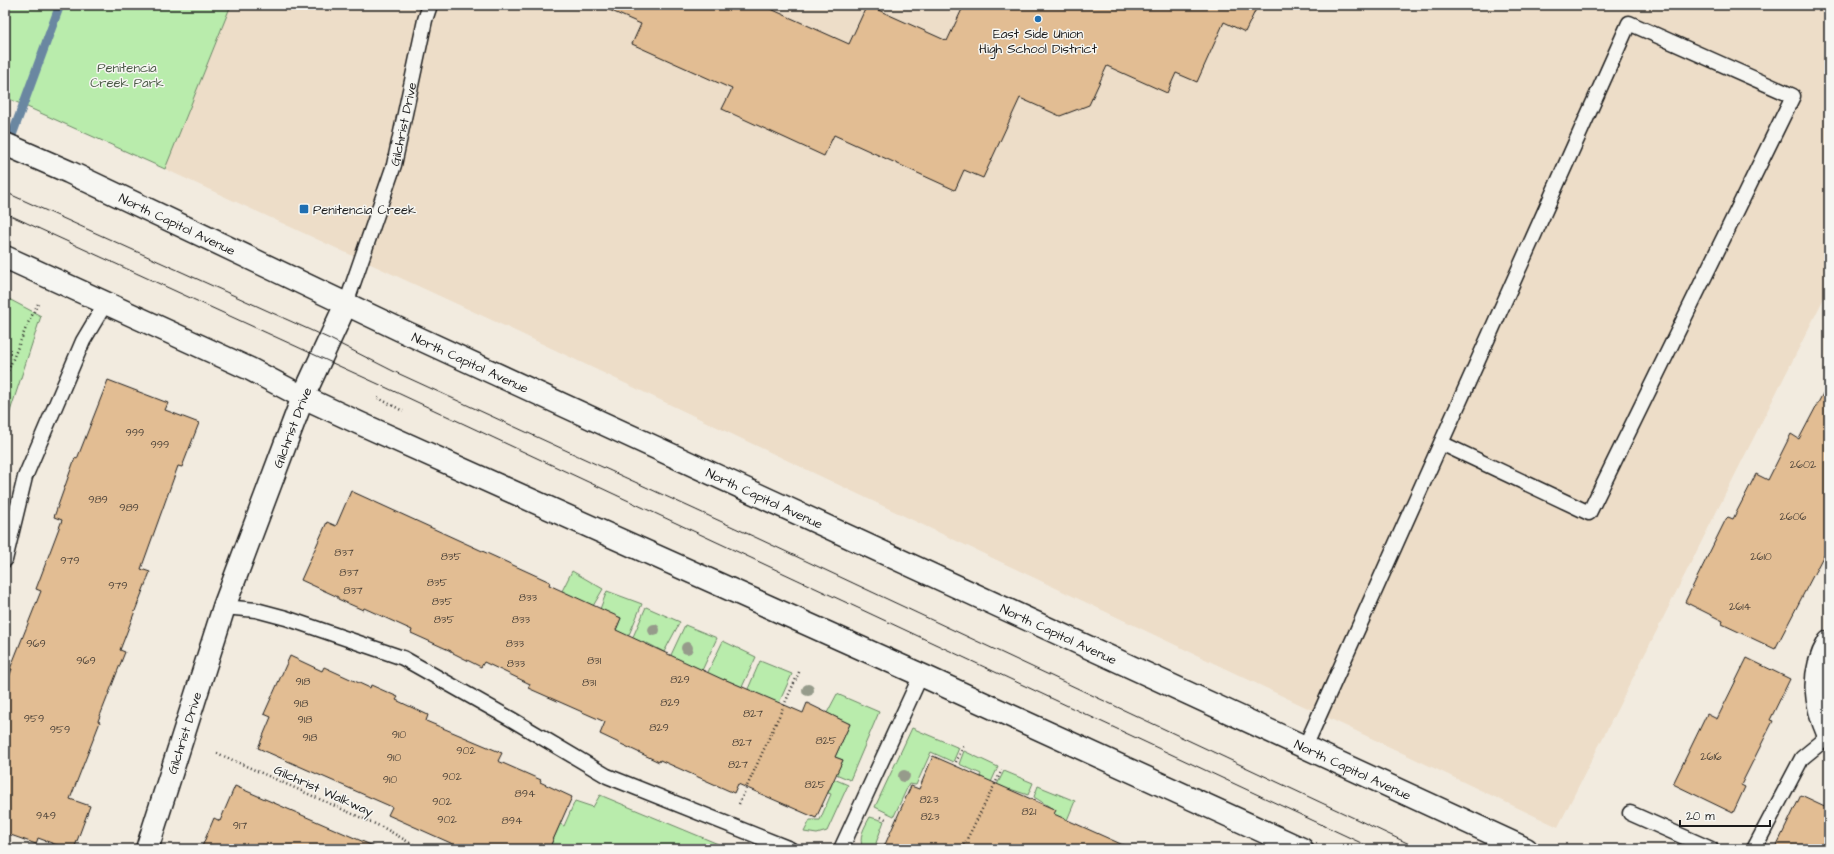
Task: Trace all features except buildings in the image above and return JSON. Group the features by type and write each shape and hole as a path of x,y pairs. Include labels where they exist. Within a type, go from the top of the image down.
{"main road":[{"name":"North Capitol Avenue","path":"5,144 69,172 346,304 1526,849"},
{"path":"13,261 250,369 303,397 921,675 1302,849"},
{"name":"Gilchrist Drive","path":"147,849 224,608 303,397 346,304"},
{"path":"1829,642 1816,676 1818,710 1829,736"}],"lane":[{"name":"Gilchrist Drive","path":"346,304 394,165 425,20 430,5"},
{"path":"1305,747 1441,443 1630,23 1793,96 1589,513 1441,443"},
{"path":"5,560 25,477 83,341 105,304"},
{"path":"224,608 256,610 286,618 403,658 511,719 607,776 790,849"},
{"path":"841,849 921,675"},
{"path":"1754,849 1802,758 1829,736"},
{"path":"1630,813 1711,849"}],"path":[{"path":"5,378 38,305"},
{"path":"729,825 800,670"},
{"path":"956,762 964,745"},
{"name":"Gilchrist Walkway","path":"217,753 384,828 420,849"},
{"path":"962,849 1002,770"}],"shaded area":[{"path":"231,5 1829,5 1829,288 1558,827 511,329 165,169"}],"green space":[{"name":"Penitencia Creek Park","path":"5,5 231,5 165,169 5,97"},
{"path":"5,297 41,316 5,427"},
{"path":"572,571 603,589 593,606 547,621"},
{"path":"607,591 642,604 620,656 606,652 621,618 600,609"},
{"path":"646,607 680,622 664,652 647,643 634,678 615,678"},
{"path":"685,625 717,638 687,703 671,655"},
{"path":"723,641 756,657 742,687 724,679 710,712 693,703"},
{"path":"760,661 792,674 758,749 748,689"},
{"path":"837,694 879,712 850,780 836,774 843,760 835,757 850,724 827,713"},
{"path":"912,728 959,748 953,762 931,752 916,785 909,784 894,816 875,807"},
{"path":"964,751 998,767 970,828 966,808 981,774 959,764"},
{"path":"1004,771 1033,783 1028,795 1010,789 994,821 978,822"},
{"path":"834,779 848,785 827,831 817,834 804,832 810,820 820,820 831,794 828,793"},
{"path":"1038,786 1075,801 1055,849 1053,809 1034,797"},
{"path":"600,795 723,846 722,849 549,849 560,824 564,826 575,801 593,807"},
{"path":"870,817 884,821 876,843 883,849 863,849 861,837"}],"waterway":[{"path":"5,158 8,146 60,5"}],"tram line":[{"path":"5,192 330,339 393,371 757,538 1420,849"},
{"path":"5,213 387,388 1374,849"}],"place":[{"name":"East Side Union High School District","path":"1038,19"},
{"name":"Penitencia Creek","path":"304,209"}]}
